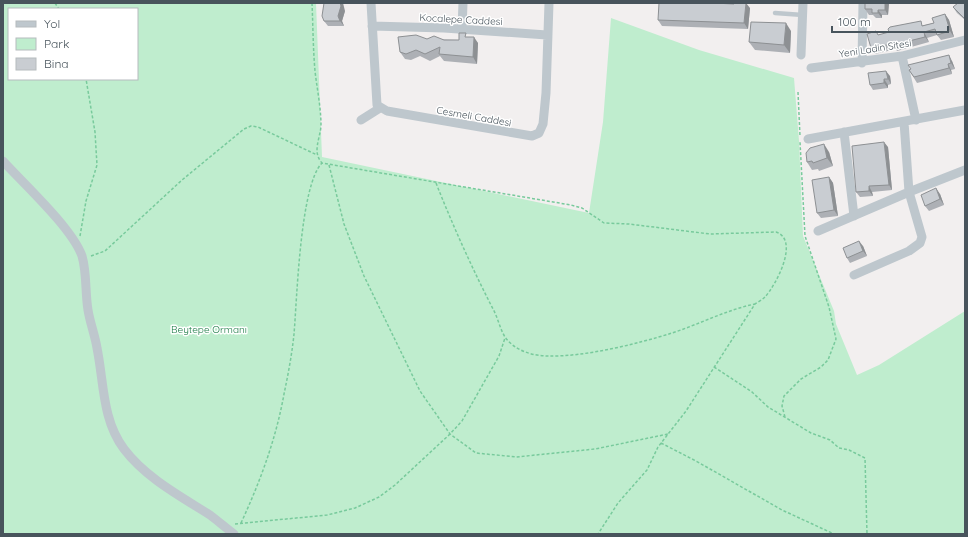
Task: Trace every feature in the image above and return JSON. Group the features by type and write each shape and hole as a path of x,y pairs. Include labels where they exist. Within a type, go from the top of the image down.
{"street":[{"path":"361,120 380,108 377,105 371,3"},
{"path":"462,29 463,3"},
{"name":"Cesmeli Caddesi","path":"380,108 387,111 532,136 539,133 543,124 546,93 549,3"},
{"path":"801,55 803,3"},
{"path":"862,63 863,3"},
{"name":"Kocalepe Caddesi","path":"372,26 462,29 547,35"},
{"name":"Yeni Ladin Sitesi","path":"811,68 862,63 902,56 965,40"},
{"path":"902,56 916,120"},
{"path":"808,139 965,110"},
{"path":"854,275 909,252 920,243 922,237 909,192 904,122"},
{"path":"844,132 854,216"},
{"path":"3,161 53,215 73,239 80,253 84,269 88,310 98,353 106,408 112,428 124,449 145,470 174,494 211,516 234,534"},
{"path":"818,231 965,170"}],"lane":[{"path":"775,13 803,15"}],"path":[{"path":"312,3 315,71 321,128 317,155 322,163 329,165 436,182 572,205 582,208 604,223 629,224 710,234 776,232 781,234 784,238 786,248 785,259 779,275 764,299 755,304 742,307 673,333 587,352 558,356 527,353 518,348 506,337 474,272 436,182"},
{"path":"86,80 98,165 86,201 80,253 90,257 105,251 182,180 244,129 251,126 258,127 317,155"},
{"path":"785,417 782,406 784,396 801,379 821,367 831,355 836,339 829,307 804,236 798,92"},
{"path":"241,523 266,462 284,395 294,337 299,266 308,196 317,169 322,163"},
{"path":"329,165 344,224 364,276 420,391 450,434 476,452 516,457 595,449 668,434"},
{"path":"598,534 618,503 647,470 661,443 686,411 755,304"},
{"path":"225,528 241,523 327,515 355,508 379,497 395,485 462,421 499,356 506,337"},
{"path":"714,367 752,392 768,407 811,433 830,440 839,448 849,450 865,458 867,534"},
{"path":"661,443 696,461 782,510 834,534"}],"green space":[{"name":"Beytepe Ormanı","path":"3,3 316,3 322,157 589,213 603,122 611,18 699,50 794,78 799,141 803,236 834,311 836,324 857,375 879,365 965,311 965,534 3,534"}],"building":[{"path":"324,3 340,3 341,6 338,16 340,21 324,21 322,16"},
{"path":"659,3 746,3 744,23 658,20"},
{"path":"865,3 885,3 885,10 878,10 878,13 872,13 872,9 865,9"},
{"path":"958,3 965,3 965,19 953,7"},
{"path":"945,14 950,31 937,35 935,29 924,32 925,37 893,45 871,48 867,34 876,31 878,35 889,32 888,29 890,27 921,21 922,26 934,23 932,18"},
{"path":"751,22 786,23 784,45 749,42"},
{"path":"459,33 466,33 465,37 474,37 473,57 439,54 440,47 425,54 416,50 406,54 400,52 398,37 416,35 427,39 434,36 444,40 459,40"},
{"path":"949,55 951,63 948,64 949,68 914,77 909,70 911,69 908,65"},
{"path":"886,71 888,79 884,79 884,83 870,85 868,73"},
{"path":"884,142 889,185 869,186 869,191 856,192 852,146"},
{"path":"824,144 827,158 813,163 812,161 807,162 806,153 810,148"},
{"path":"829,177 834,210 817,213 812,180"},
{"path":"936,188 940,199 925,206 921,195"},
{"path":"859,241 863,251 847,258 843,248"}]}
